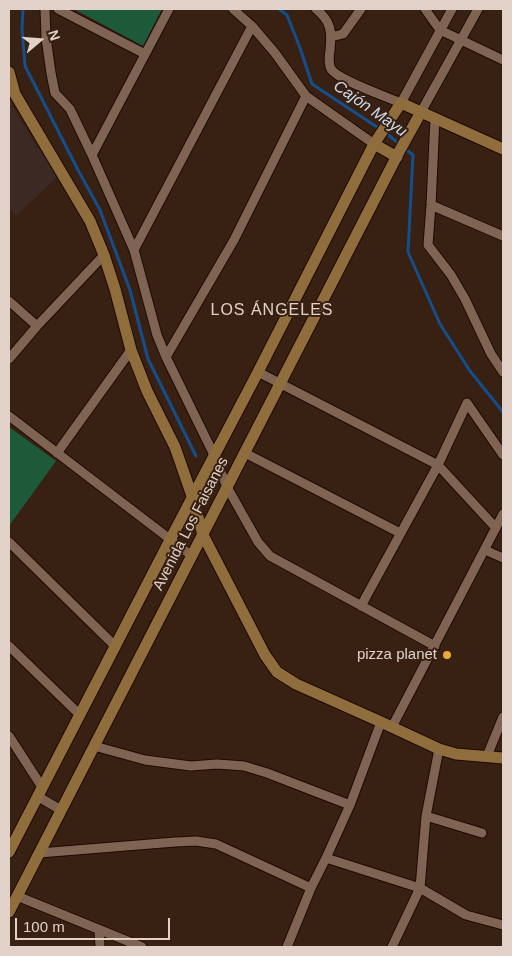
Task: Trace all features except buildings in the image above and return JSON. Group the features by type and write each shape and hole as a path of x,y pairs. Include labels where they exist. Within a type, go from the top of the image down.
{"street":[{"path":"45,9 46,38 55,93 70,109 92,155 134,250 157,335 166,357 214,455 227,487 258,542 270,556 435,646"},
{"path":"58,9 145,54"},
{"path":"92,155 169,9"},
{"path":"232,9 252,26 275,53 306,96 380,135 401,150"},
{"path":"316,9 329,24 332,37 328,60 332,69 340,77 503,149"},
{"path":"332,37 343,34 361,9"},
{"path":"425,9 440,30 503,60"},
{"path":"400,103 452,9"},
{"path":"421,112 478,9"},
{"path":"134,250 252,26"},
{"path":"9,72 15,94 90,221 115,289 131,350 147,391 175,447 203,535 265,655 277,672 296,684 439,748 456,754 503,758"},
{"path":"166,357 234,240 306,96"},
{"name":"Avenida Los Faisanes","path":"9,852 380,135 400,103"},
{"name":"Avenida Los Faisanes","path":"9,909 421,112"},
{"path":"435,118 428,245 451,275 466,299 491,354 503,372"},
{"path":"431,205 503,236"},
{"path":"9,358 104,255"},
{"path":"9,301 37,326"},
{"path":"57,453 131,350"},
{"path":"258,372 438,465 496,528"},
{"path":"361,606 438,465 467,403 503,455"},
{"path":"9,416 192,556"},
{"path":"245,453 400,534"},
{"path":"392,727 503,514"},
{"path":"9,542 115,646"},
{"path":"485,550 503,558"},
{"path":"9,646 80,714"},
{"path":"487,756 503,717"},
{"path":"287,947 311,888 350,804 381,722"},
{"path":"9,736 39,791 61,810"},
{"path":"94,746 145,760 191,766 217,764 244,766 350,804"},
{"path":"392,947 420,888 426,816 439,748"},
{"path":"426,816 482,833"},
{"path":"39,853 196,841 216,844 311,888"},
{"path":"326,858 420,888 466,915 503,925"},
{"path":"17,896 142,947"},
{"path":"99,930 100,947"}],"shaded area":[{"path":"9,91 13,107 32,139 58,176 16,216 9,208"}],"green space":[{"path":"74,9 162,9 143,46"},
{"path":"9,427 56,461 9,526"}],"waterway":[{"path":"23,9 22,29 25,66 100,210 130,290 148,359 196,456"},
{"name":"Cajón Mayu","path":"279,9 287,15 312,84 380,129"},
{"name":"Cajón Mayu","path":"385,132 399,144"},
{"name":"Cajón Mayu","path":"404,148 413,155 408,252 440,324 470,371 503,412"}],"place":[{"name":"pizza planet","path":"447,655"}],"district":[{"name":"LOS ÁNGELES","path":"272,311"}]}
